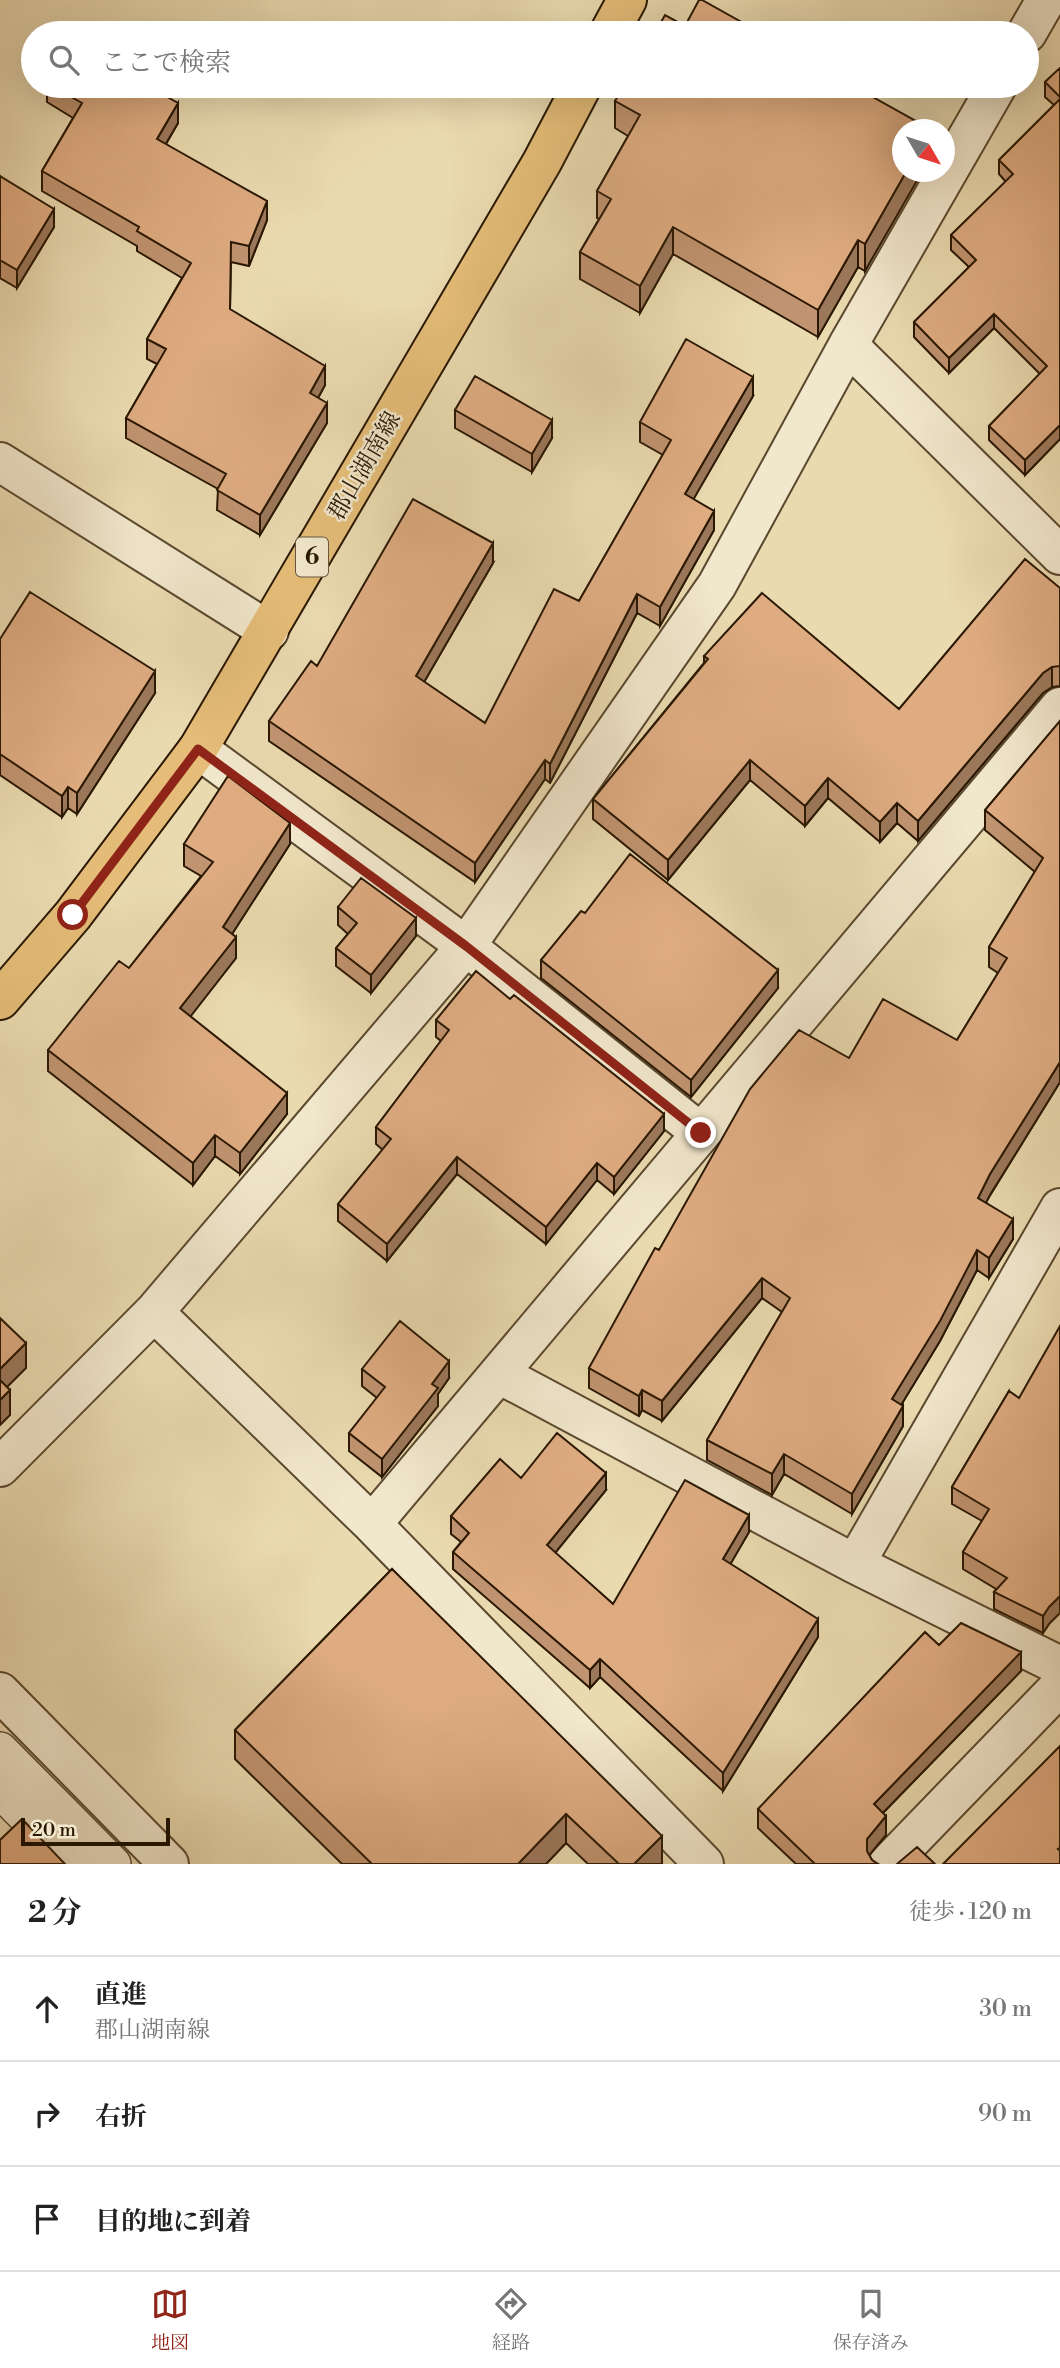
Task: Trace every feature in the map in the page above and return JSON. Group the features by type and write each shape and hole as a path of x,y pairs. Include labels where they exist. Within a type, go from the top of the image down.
{"main road":[{"path":"616,21 627,0"},
{"name":"郡山湖南線","path":"0,1000 73,915 198,749 542,162 576,98"}],"street":[{"path":"1034,21 1046,0"},
{"path":"0,1467 154,1312 466,946 716,585 848,345 990,98"},
{"path":"848,345 1060,555"},
{"path":"0,462 269,631"},
{"path":"372,1524 1060,707"},
{"path":"198,749 466,946 701,1133"},
{"path":"855,1564 1060,1208"},
{"path":"154,1312 372,1524 704,1864"},
{"path":"499,1374 855,1564 1060,1667"},
{"path":"888,1864 1060,1686"},
{"path":"0,1692 169,1864"},
{"path":"0,1750 113,1864"},
{"path":"0,1790 73,1864"}],"building":[{"path":"699,0 702,0 740,21 688,21"},
{"path":"665,15 676,21 662,21"},
{"path":"1060,68 1060,97 1045,82"},
{"path":"73,98 169,98 178,103 157,139 267,201 249,246 231,242 230,309 325,366 310,393 327,403 260,515 217,490 226,474 126,418 166,349 147,339 191,263 137,231 139,227 42,171 82,103"},
{"path":"617,98 874,98 912,119 892,119 892,182 900,182 865,244 858,240 818,310 673,227 640,286 580,252 611,199 597,191 640,115 615,101"},
{"path":"1060,99 1060,425 1025,460 989,426 1047,366 994,314 949,358 914,322 976,260 951,235 1013,174 999,160"},
{"path":"0,176 54,209 17,270 0,260"},
{"path":"686,339 753,377 685,494 714,511 660,607 637,594 550,764 545,760 475,863 269,721 311,661 317,666 413,499 493,543 416,676 485,723 554,589 579,601 671,440 640,422"},
{"path":"475,376 552,420 532,454 455,410"},
{"path":"1025,559 1060,588 1060,666 1052,667 1043,673 918,821 897,803 880,822 828,778 805,806 750,760 668,860 593,799 708,659 704,656 762,593 899,709"},
{"path":"30,592 155,671 77,793 68,787 62,796 0,754 0,639"},
{"path":"1060,721 1060,1062 990,1174 978,1198 1013,1219 989,1258 977,1250 940,1321 892,1399 903,1406 852,1494 784,1454 772,1474 707,1440 790,1298 762,1278 662,1401 642,1390 639,1396 589,1368 655,1248 659,1250 750,1089 799,1030 849,1058 883,999 957,1040 1007,958 989,947 1043,858 985,810"},
{"path":"228,776 290,823 223,927 236,937 180,1008 287,1093 240,1153 215,1135 193,1163 48,1050 119,961 129,968 213,862 184,844"},
{"path":"630,854 778,970 691,1080 541,960 581,911 585,913"},
{"path":"361,878 416,918 371,975 336,948 357,923 338,907"},
{"path":"476,971 510,999 514,995 664,1114 614,1177 597,1163 546,1227 457,1157 387,1244 338,1204 391,1139 376,1127 449,1030 436,1020"},
{"path":"0,1318 26,1343 0,1369"},
{"path":"400,1321 449,1361 432,1384 438,1388 382,1459 349,1433 385,1387 362,1369"},
{"path":"1060,1326 1060,1596 1043,1616 994,1592 1007,1578 963,1552 989,1509 952,1487 1009,1391 1019,1398"},
{"path":"0,1380 10,1390 0,1400"},
{"path":"557,1433 606,1473 547,1545 613,1604 685,1480 749,1515 723,1559 818,1619 723,1773 600,1659 590,1670 453,1552 469,1533 451,1516 500,1459 521,1478"},
{"path":"392,1569 662,1836 634,1864 619,1864 566,1814 518,1864 372,1864 235,1730"},
{"path":"961,1623 1021,1652 874,1804 886,1816 867,1839 867,1851 878,1864 815,1864 758,1809 925,1632 939,1645"},
{"path":"1060,1746 1060,1864 943,1864"},
{"path":"22,1819 65,1864 0,1864 0,1840"},
{"path":"917,1847 935,1864 897,1864"}],"route":[{"path":"73,915 198,749 466,946 701,1133"}]}
